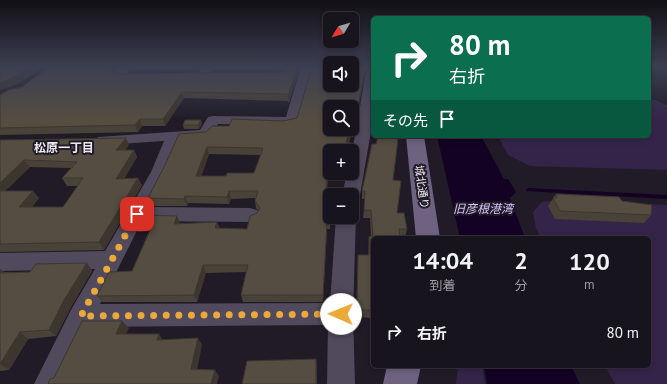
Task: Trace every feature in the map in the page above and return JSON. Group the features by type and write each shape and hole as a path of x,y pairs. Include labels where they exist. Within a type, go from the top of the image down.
{"main road":[{"name":"城北通り","path":"415,138 428,236"},
{"path":"400,384 404,368"}],"street":[{"path":"91,140 205,134 213,120 284,122 292,120 302,85"},
{"path":"353,188 364,136 371,86"},
{"path":"48,384 81,316 159,172 174,136"},
{"path":"137,214 250,215"},
{"path":"341,384 341,314 346,224"},
{"path":"0,262 111,260"},
{"path":"81,316 341,314"}],"shaded area":[{"path":"651,99 667,105 667,170 530,166 508,155 499,138 651,138"},
{"path":"560,200 667,205 667,384 615,384 606,368 651,368 651,236 540,236 536,228 533,212 542,202"},
{"path":"458,368 482,368 485,384 456,384"}],"water":[{"name":"旧彦根港湾","path":"437,138 482,138 504,179 508,179 516,192 510,198 524,236 460,236"},
{"path":"484,368 572,368 580,384 487,384"}],"building":[{"path":"25,85 292,85 288,97 288,94 182,92 163,119 140,119 135,125 0,128 0,95 9,90"},
{"path":"307,85 323,85 323,92 359,92 359,85 362,85 359,100 323,100 323,136 348,136 346,142 351,143 323,144 323,180 327,180 326,188 323,188 323,224 327,224 323,295 241,295 248,265 203,265 194,295 97,296 109,272 132,271 153,224 134,224 139,215 177,216 174,224 217,222 215,228 247,229 250,216 257,213 260,208 255,201 258,191 229,191 227,197 185,196 184,199 148,198 179,134 206,132 212,126 229,126 232,119 283,121 297,118","holes":["207,147 263,148 254,173 227,173 226,176 196,176"]},
{"path":"185,120 201,120 198,125 183,125"},
{"path":"126,138 116,150 134,150 116,179 138,178 99,242 0,244 0,191 33,191 19,207 63,207 83,178 62,178 77,162 24,160 0,183 0,140"},
{"path":"378,138 398,139 393,180 401,181 397,213 404,213 407,229 399,229 400,236 373,236 371,210 364,210 365,191 362,191 372,144 376,144"},
{"path":"556,194 619,197 622,201 652,205 651,215 560,211 553,198 557,198"},
{"path":"369,236 371,236 371,310 357,310 358,255 369,255"},
{"path":"87,263 64,300 49,330 20,332 0,364 0,273 30,272 36,264"},
{"path":"82,321 122,321 116,334 159,334 157,340 198,338 191,369 215,370 211,384 48,384 50,379 54,378"},
{"path":"316,359 316,384 242,384 247,361"}],"waterway":[{"path":"528,190 667,197"}],"district":[{"name":"松原一丁目","path":"64,148"}],"route":[{"path":"137,214 81,316 162,314 341,314"}]}
